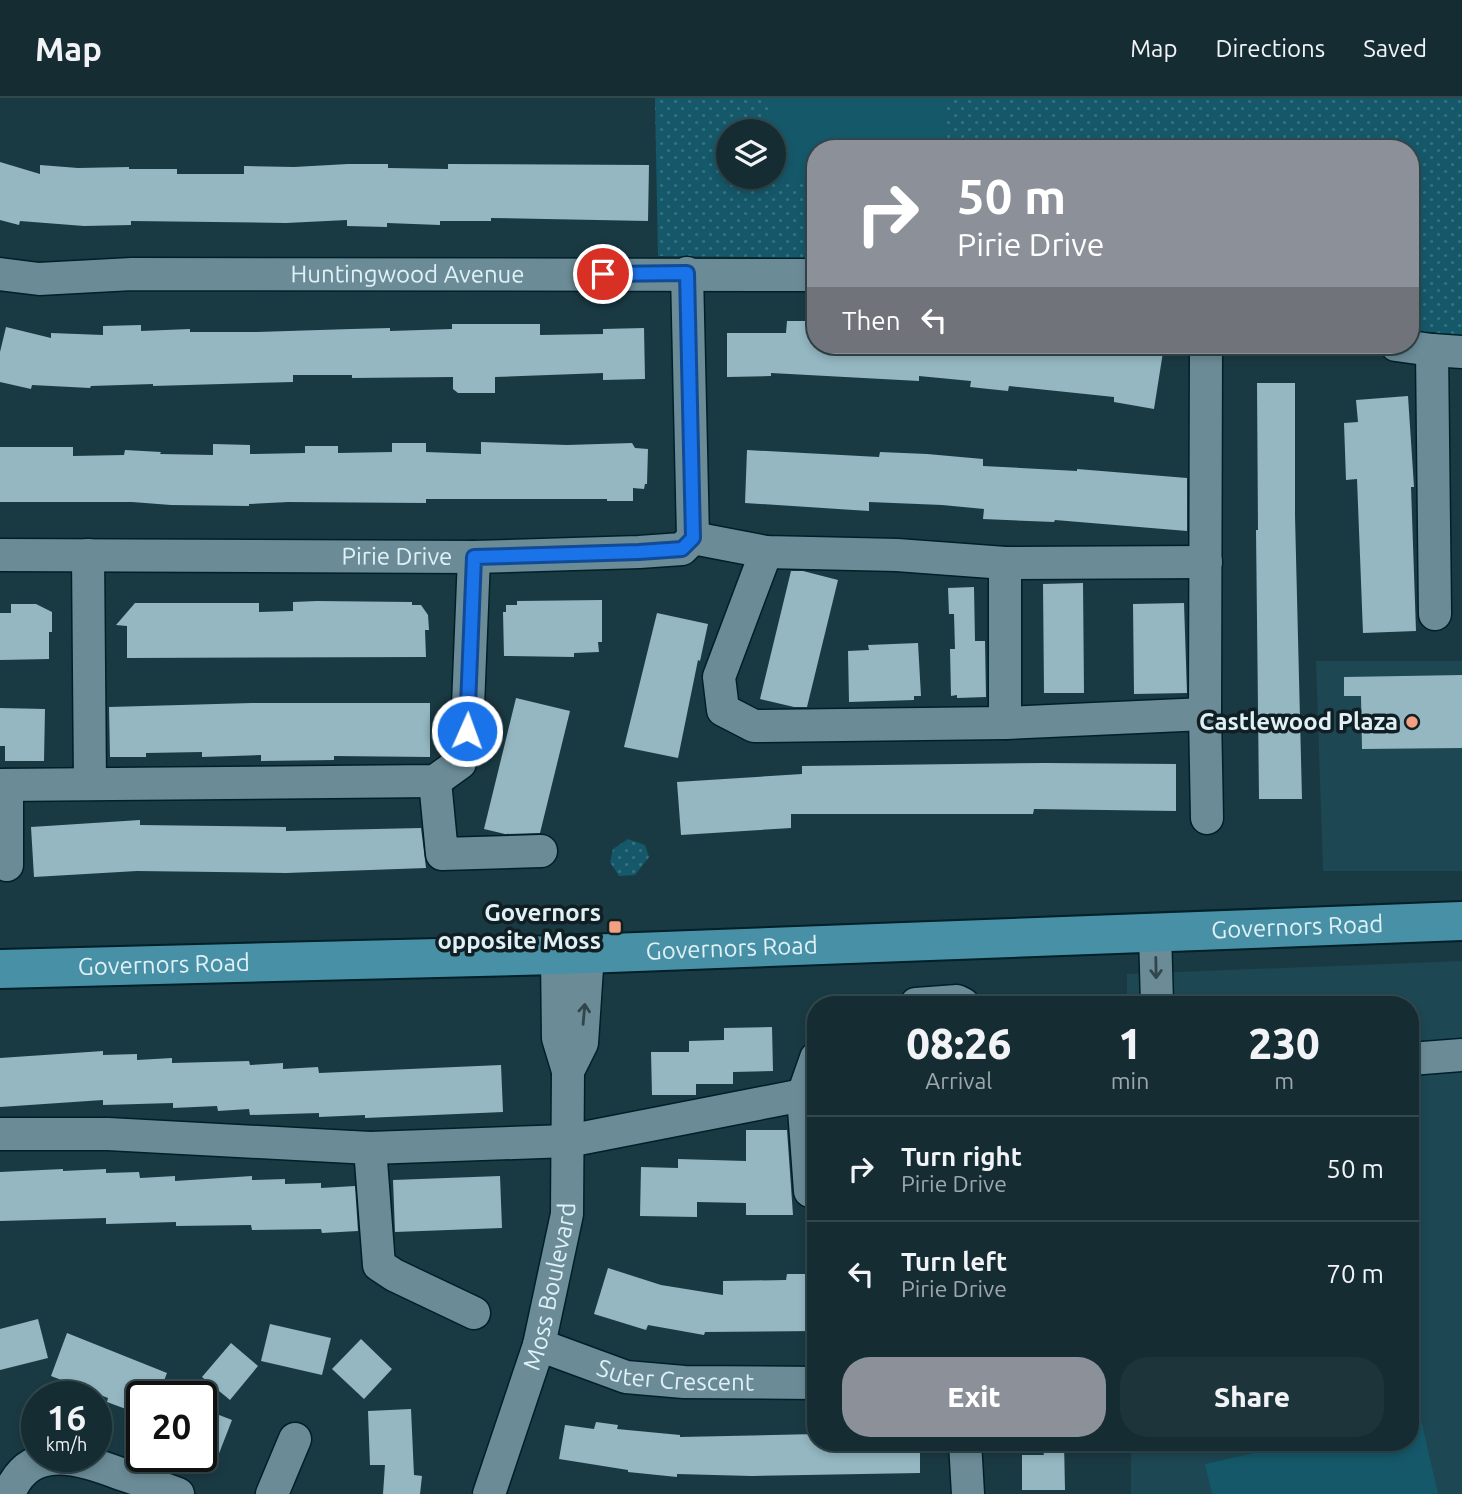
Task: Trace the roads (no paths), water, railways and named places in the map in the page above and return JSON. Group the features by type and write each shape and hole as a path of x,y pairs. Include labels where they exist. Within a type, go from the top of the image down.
{"main road":[{"name":"Governors Road","path":"0,969 572,954 1462,921"}],"street":[{"path":"687,273 693,538 766,552 897,555 1005,563 1206,562"},
{"name":"Huntingwood Avenue","path":"0,274 39,279 132,274 807,275"},
{"path":"1419,348 1447,351 1448,521 1436,614"},
{"path":"1206,354 1207,818"},
{"name":"Pirie Drive","path":"0,555 474,557 682,549 693,538"},
{"path":"766,552 719,677 723,710 754,726 1005,723 1205,713"},
{"path":"88,555 90,783"},
{"path":"7,865 4,785 435,781 460,763 467,731 474,557"},
{"path":"1005,563 1005,723"},
{"path":"435,781 442,854 541,851"},
{"path":"1155,932 1157,996"},
{"name":"Moss Boulevard","path":"489,1494 538,1345 567,1214 568,1071 582,1043 572,954"},
{"path":"1419,1058 1462,1055"},
{"path":"807,1084 803,1095 807,1150"},
{"path":"0,1135 108,1134 370,1148 568,1141 803,1095"},
{"path":"370,1148 379,1265 394,1275 474,1313"},
{"name":"Suter Crescent","path":"538,1345 626,1377 684,1382 807,1383"},
{"path":"272,1494 295,1439"},
{"path":"966,1451 968,1494"},
{"path":"9,1494 30,1465 57,1457 84,1460 178,1494"}],"place":[{"name":"Castlewood Plaza","path":"1412,722"},
{"name":"Governors opposite Moss","path":"615,927"}]}
